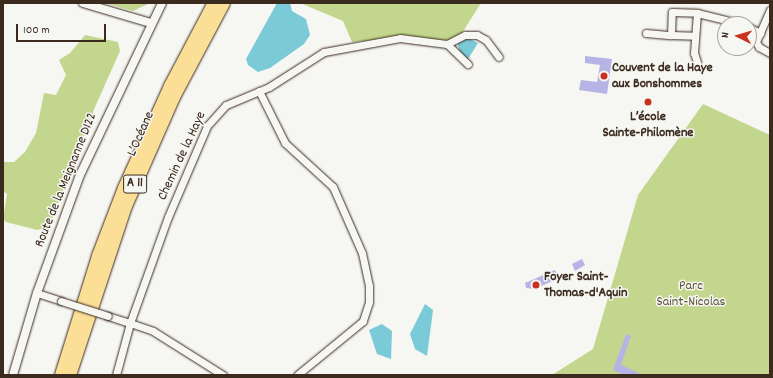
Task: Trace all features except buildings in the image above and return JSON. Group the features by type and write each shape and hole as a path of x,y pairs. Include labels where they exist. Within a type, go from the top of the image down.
{"highway":[{"name":"L’Océane","path":"61,375 98,256 124,188 163,100 214,3"},
{"name":"L’Océane","path":"70,375 102,272 138,179 174,97 224,3"}],"street":[{"path":"83,3 151,23"},
{"name":"Route de la Meignanne D122","path":"13,375 37,293 80,175 151,23 162,3"},
{"path":"770,10 760,33 757,45 770,53"},
{"path":"671,34 672,12 719,16"},
{"path":"697,13 695,36 697,62"},
{"path":"646,33 695,36"},
{"path":"468,64 447,44 465,35 477,35 486,40 499,57"},
{"name":"Chemin de la Haye","path":"116,375 130,324 168,217 207,126 226,105 259,91 324,52 400,38 447,44"},
{"path":"259,91 285,143 333,187 362,253 369,286 369,302 363,321 297,375"},
{"path":"37,293 152,331 223,375"}],"green space":[{"path":"106,3 150,3 133,11"},
{"path":"300,3 481,3 462,33 447,44 400,38 352,42 343,21"},
{"path":"85,35 118,42 120,51 95,107 49,227 37,230 6,222 3,219 7,194 3,191 3,162 14,162 25,152 36,133 44,93 56,95 66,75 59,60 70,53"},
{"name":"Parc Saint-Nicolas","path":"703,104 770,135 770,375 552,375 593,349 638,195"}],"water":[{"path":"277,3 290,3 292,11 306,19 310,35 304,44 270,68 258,72 248,65 246,59"},
{"path":"468,38 478,43 468,59 460,54 457,41"},
{"path":"425,304 433,310 427,356 415,349 410,334"},
{"path":"382,324 392,331 391,359 377,354 369,330"}],"place":[{"name":"Couvent de la Haye aux Bonshommes","path":"604,76"},
{"name":"L’école Sainte-Philomène","path":"648,102"},
{"name":"Foyer Saint- Thomas-d'Aquin","path":"536,285"}]}
